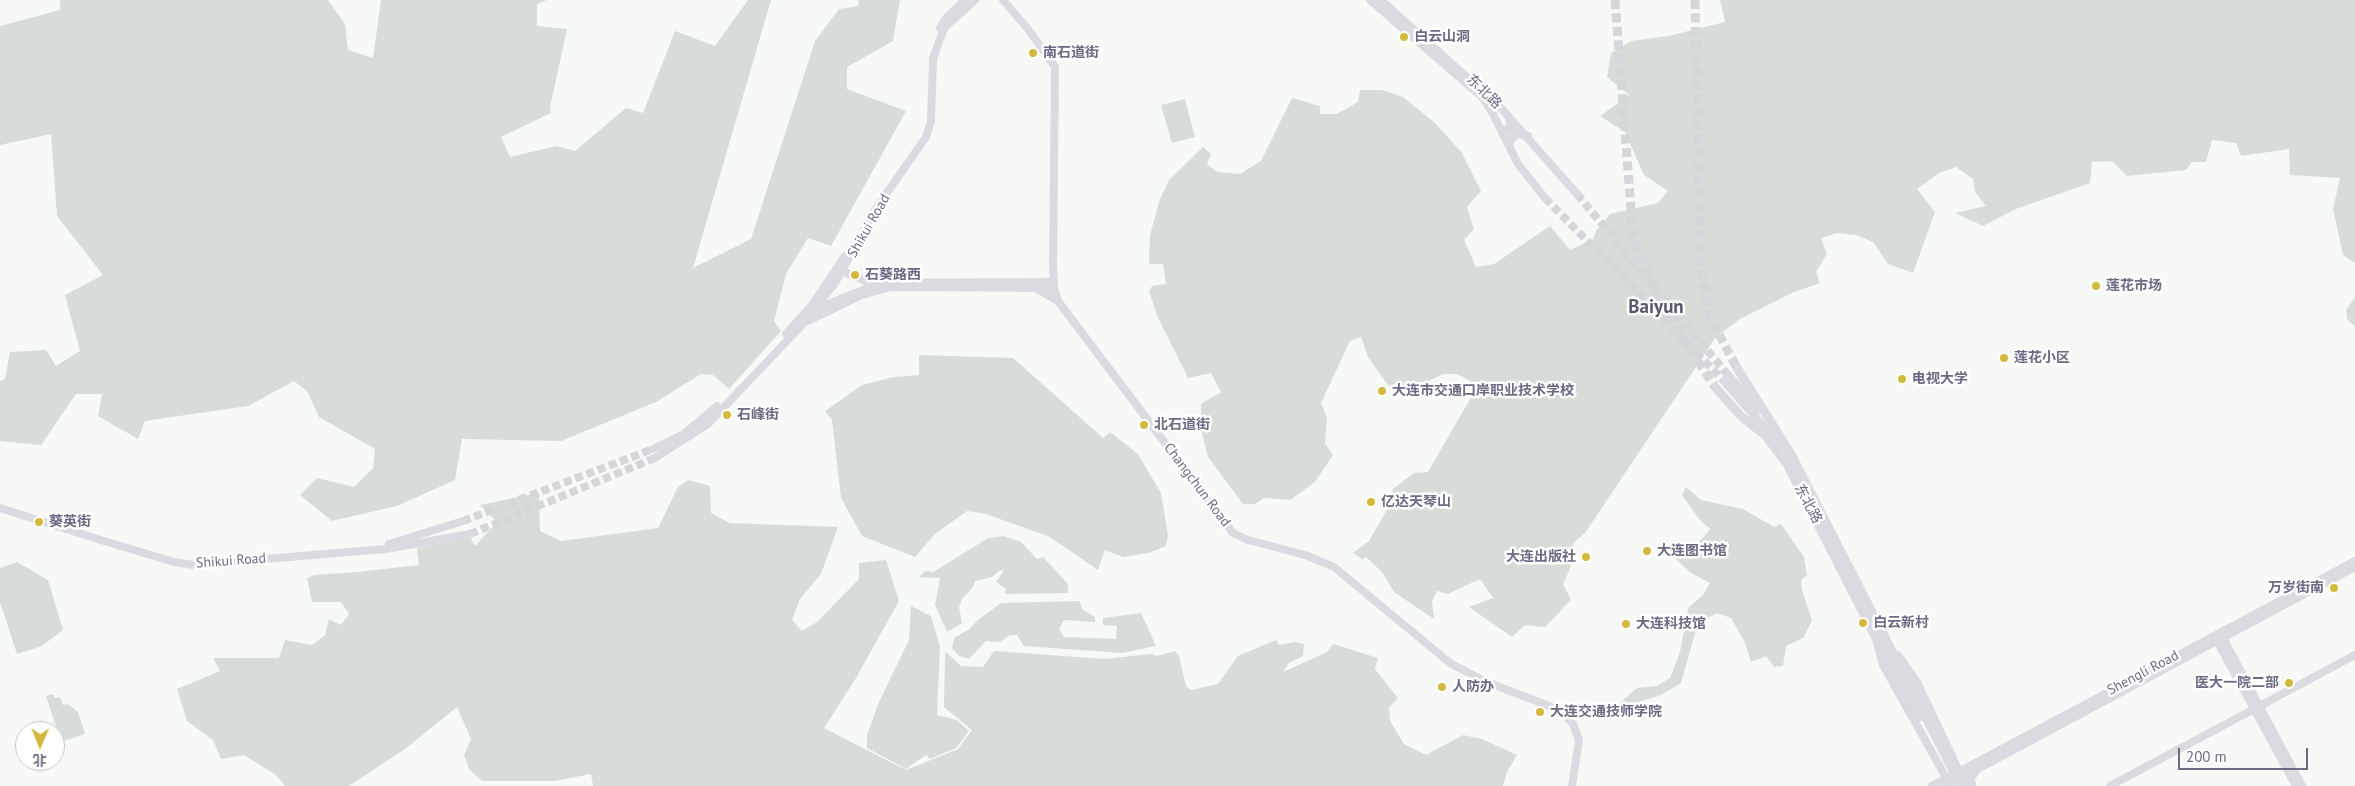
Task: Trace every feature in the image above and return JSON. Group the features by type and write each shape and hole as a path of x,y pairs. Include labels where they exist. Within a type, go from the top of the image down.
{"highway":[{"name":"东北路","path":"1737,368 1792,456 1890,645 1950,784"},
{"path":"1714,387 1741,416 1766,436 1787,464"},
{"name":"东北路","path":"1787,464 1876,638 1924,720 1961,778"},
{"path":"1972,786 1970,780 1976,770"}],"main road":[{"name":"Shikui Road","path":"655,458 708,424 801,322 839,274 873,205 920,142 926,120 929,59 933,42 947,18 965,0"},
{"name":"Shikui Road","path":"653,448 684,434 705,419 814,310 839,274 877,207 926,137 931,121 933,58 938,41 945,27 975,0"},
{"name":"Changchun Road","path":"1002,0 1028,29 1055,67 1053,266 1051,284 1058,302 1224,525 1233,533 1248,540 1305,555 1334,567 1450,663 1482,680 1549,706 1564,714 1573,724 1579,740 1572,786"},
{"name":"东北路","path":"1370,0 1482,97 1518,164 1545,198"},
{"name":"东北路","path":"1381,0 1479,86 1528,136 1577,194"},
{"path":"1501,130 1510,131 1509,117"},
{"path":"1509,145 1510,140 1517,134 1528,136"},
{"path":"839,274 862,281 879,283 1051,284"},
{"path":"839,274 859,285 860,290"},
{"path":"839,274 838,290 841,294 846,295"},
{"path":"814,310 846,295 879,283"},
{"path":"801,322 880,289 902,287 1037,289 1051,284"},
{"path":"1037,289 1058,302"},
{"name":"东北路","path":"1778,434 1726,378 1772,436 1787,464"},
{"path":"0,503 166,554 198,560 384,545 412,539 464,521"},
{"name":"Shikui Road","path":"0,508 113,544 174,562 193,565 386,549 470,534"},
{"name":"Shengli Road","path":"1961,778 2219,637 2355,560"},
{"name":"Shengli Road","path":"1932,786 1950,784 2219,637 2355,568"},
{"path":"2219,637 2302,786"},
{"name":"东北路","path":"1876,638 1883,665 1950,784"},
{"name":"东北路","path":"1890,645 1917,682 1966,786"},
{"path":"2110,786 2355,655"},
{"path":"2257,706 2296,786"}],"shaded area":[{"path":"60,0 328,0 345,24 348,50 373,58 381,0 547,0 537,4 537,26 567,29 550,107 551,113 501,137 510,157 556,146 575,151 626,108 643,113 675,31 715,46 748,0 771,0 693,268 751,239 815,41 839,9 858,6 859,0 900,0 893,41 847,67 847,89 906,111 831,246 808,238 786,274 774,321 781,331 729,389 713,375 701,374 656,402 561,441 462,439 455,480 397,506 332,521 300,495 317,478 354,487 373,468 375,449 319,417 307,391 294,381 248,406 145,421 138,439 98,416 102,394 76,394 41,445 0,441 0,381 5,379 10,352 46,350 56,366 80,351 65,295 103,275 57,216 51,134 0,145 0,26 60,10"},
{"path":"1720,0 2355,0 2355,263 2343,255 2333,209 2340,178 2290,175 2289,149 2241,156 2236,143 2212,140 2206,162 2192,162 2186,170 2127,176 2112,161 2092,162 2090,183 2016,209 1983,226 1955,213 1986,206 1975,192 1973,179 1956,167 1939,173 1917,189 1935,212 1913,273 1888,264 1873,242 1856,235 1837,233 1821,238 1827,254 1816,272 1820,283 1794,292 1740,319 1716,337 1585,533 1574,542 1570,569 1563,584 1571,600 1545,627 1525,625 1512,637 1469,607 1493,598 1480,579 1448,594 1437,591 1432,601 1434,619 1394,592 1382,572 1366,557 1362,559 1353,553 1369,541 1391,503 1393,489 1414,473 1428,472 1473,394 1472,382 1457,374 1443,374 1411,390 1395,389 1387,384 1368,357 1361,337 1350,341 1321,403 1327,418 1325,443 1333,455 1315,482 1290,500 1264,498 1255,504 1243,504 1208,457 1201,430 1201,404 1221,392 1211,373 1188,378 1158,318 1149,291 1152,286 1166,284 1163,264 1149,264 1150,235 1160,199 1169,180 1203,147 1211,154 1207,164 1217,172 1240,174 1261,161 1292,98 1320,106 1320,114 1337,114 1358,102 1360,90 1383,90 1403,97 1435,123 1462,153 1481,191 1467,207 1474,229 1464,240 1476,267 1494,264 1550,226 1570,250 1593,239 1596,231 1610,214 1658,203 1668,191 1644,175 1625,132 1600,116 1629,95 1607,77 1611,53 1631,41 1668,36 1725,22"},
{"path":"1185,99 1195,137 1172,143 1161,105"},
{"path":"2355,297 2355,327 2347,319 2346,310"},
{"path":"919,355 1013,358 1103,438 1110,432 1138,454 1161,493 1168,536 1166,546 1149,553 1123,557 1105,550 1098,570 1050,537 986,514 967,511 935,534 915,557 862,536 841,498 832,420 825,411 862,385 894,377 919,375"},
{"path":"688,480 710,486 711,513 730,523 838,527 821,574 800,599 792,620 802,631 817,622 859,579 859,563 886,560 899,601 856,678 824,728 906,770 958,749 972,730 944,707 945,651 961,666 983,667 994,651 1105,659 1150,654 1157,656 1175,651 1179,656 1186,686 1191,690 1218,684 1238,656 1276,640 1279,645 1296,642 1304,644 1303,656 1289,663 1283,672 1327,652 1333,644 1378,658 1375,669 1398,698 1389,708 1390,721 1404,744 1426,755 1463,735 1482,739 1517,755 1507,772 1503,786 593,786 591,774 554,781 482,781 469,769 464,755 471,739 457,707 405,749 349,786 285,786 276,775 244,755 221,759 213,740 187,721 177,689 220,671 213,658 279,658 285,640 312,645 325,635 329,619 341,625 349,614 341,602 312,602 307,578 314,575 419,565 417,548 470,537 475,546 497,522 480,505 539,493 540,531 561,541 658,528 678,487"},
{"path":"1686,487 1701,500 1743,509 1774,527 1781,524 1804,557 1807,575 1801,580 1802,590 1812,621 1803,638 1786,646 1783,666 1774,667 1766,656 1751,662 1745,643 1731,618 1717,613 1698,623 1681,683 1661,695 1612,710 1637,688 1657,686 1670,678 1680,652 1688,608 1703,595 1710,583 1691,573 1676,559 1702,539 1710,529 1699,519 1682,495"},
{"path":"1004,536 1021,542 1037,559 1043,557 1068,584 1068,593 1005,594 1006,589 996,582 1004,570 999,571 992,577 975,581 973,587 962,599 959,607 962,623 947,632 935,605 940,578 919,577 925,571 933,572 988,538"},
{"path":"17,562 48,580 63,630 42,646 17,654 0,602 0,568"},
{"path":"1079,601 1083,610 1095,617 1095,622 1064,620 1059,629 1064,637 1116,639 1117,626 1103,625 1103,618 1141,613 1156,646 1122,653 1024,646 1017,635 1010,635 1000,642 986,641 969,659 959,656 952,648 954,638 968,630 1001,603"},
{"path":"911,606 931,616 940,647 937,715 957,720 969,731 956,748 930,759 926,755 906,769 867,748 867,735 879,702 909,640"},
{"path":"53,694 55,698 60,697 63,705 68,704 78,712 85,734 65,741 65,721 54,721 46,696"}],"tunnel":[{"path":"1615,0 1633,236 1662,306 1715,387"},
{"path":"1695,0 1701,270 1710,317 1737,368"},
{"path":"1577,194 1728,375"},
{"path":"1545,198 1724,381"},
{"path":"463,521 653,449"},
{"path":"470,534 655,458"}],"place":[{"name":"白云山洞","path":"1404,37"},
{"name":"南石道街","path":"1033,53"},
{"name":"石葵路西","path":"855,275"},
{"name":"莲花市场","path":"2096,286"},
{"name":"莲花小区","path":"2004,358"},
{"name":"电视大学","path":"1902,379"},
{"name":"大连市交通口岸职业技术学校","path":"1382,391"},
{"name":"石峰街","path":"727,415"},
{"name":"北石道街","path":"1144,425"},
{"name":"亿达天琴山","path":"1371,502"},
{"name":"葵英街","path":"39,522"},
{"name":"大连图书馆","path":"1647,551"},
{"name":"大连出版社","path":"1586,557"},
{"name":"万岁街南","path":"2334,588"},
{"name":"白云新村","path":"1863,623"},
{"name":"大连科技馆","path":"1626,624"},
{"name":"医大一院二部","path":"2289,683"},
{"name":"人防办","path":"1442,687"},
{"name":"大连交通技师学院","path":"1540,712"}],"district":[{"name":"Baiyun","path":"1656,308"}]}
